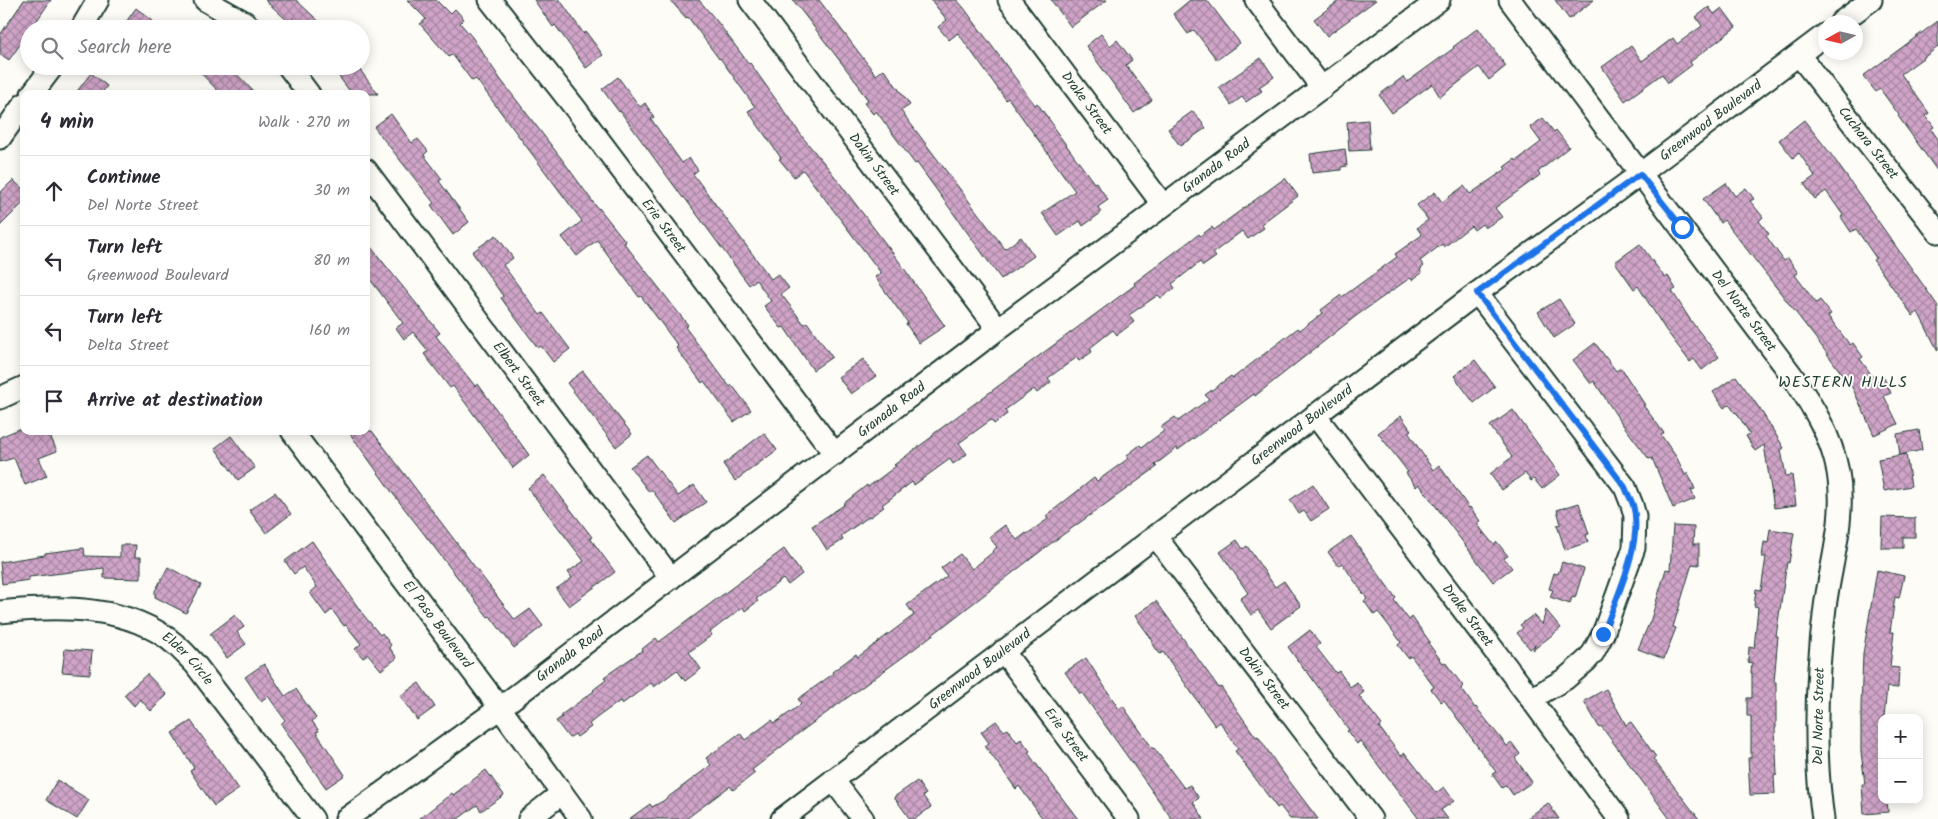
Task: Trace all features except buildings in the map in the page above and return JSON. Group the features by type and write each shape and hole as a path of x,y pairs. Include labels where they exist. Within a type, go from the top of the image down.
{"street":[{"path":"86,20 98,0"},
{"path":"205,0 240,20"},
{"name":"Erie Street","path":"490,0 581,116 835,454"},
{"name":"Dakin Street","path":"750,0 998,329"},
{"name":"Drake Street","path":"1009,0 1163,205"},
{"path":"1256,0 1322,88"},
{"name":"Granada Road","path":"346,819 500,708 998,329 1439,0"},
{"name":"Del Norte Street","path":"1510,0 1791,374 1812,405 1826,433 1840,486 1841,508 1819,657 1816,710 1822,819"},
{"path":"1851,15 1871,0"},
{"name":"Greenwood Boulevard","path":"782,819 1477,293 1640,174 1818,40"},
{"name":"Cuchara Street","path":"1798,55 1938,232"},
{"path":"35,90 46,75"},
{"path":"295,75 306,90"},
{"path":"0,138 15,115"},
{"name":"Elbert Street","path":"370,175 671,578"},
{"path":"1477,293 1625,487 1635,516 1634,548 1603,634 1593,653 1565,679 1531,699"},
{"path":"0,398 20,388"},
{"name":"Drake Street","path":"1315,415 1531,699 1619,819"},
{"name":"El Paso Boulevard","path":"295,435 581,819"},
{"name":"Dakin Street","path":"1156,537 1372,819"},
{"name":"Elder Circle","path":"0,612 28,609 89,610 119,617 159,634 176,645 195,664 313,819"},
{"name":"Erie Street","path":"1004,651 1128,819"},
{"path":"834,780 863,819"},
{"path":"529,819 562,793"}],"district":[{"name":"WESTERN HILLS","path":"1843,382"}],"route":[{"path":"1603,634 1634,548 1635,516 1632,505 1625,487 1477,293 1640,174 1682,227"}]}
